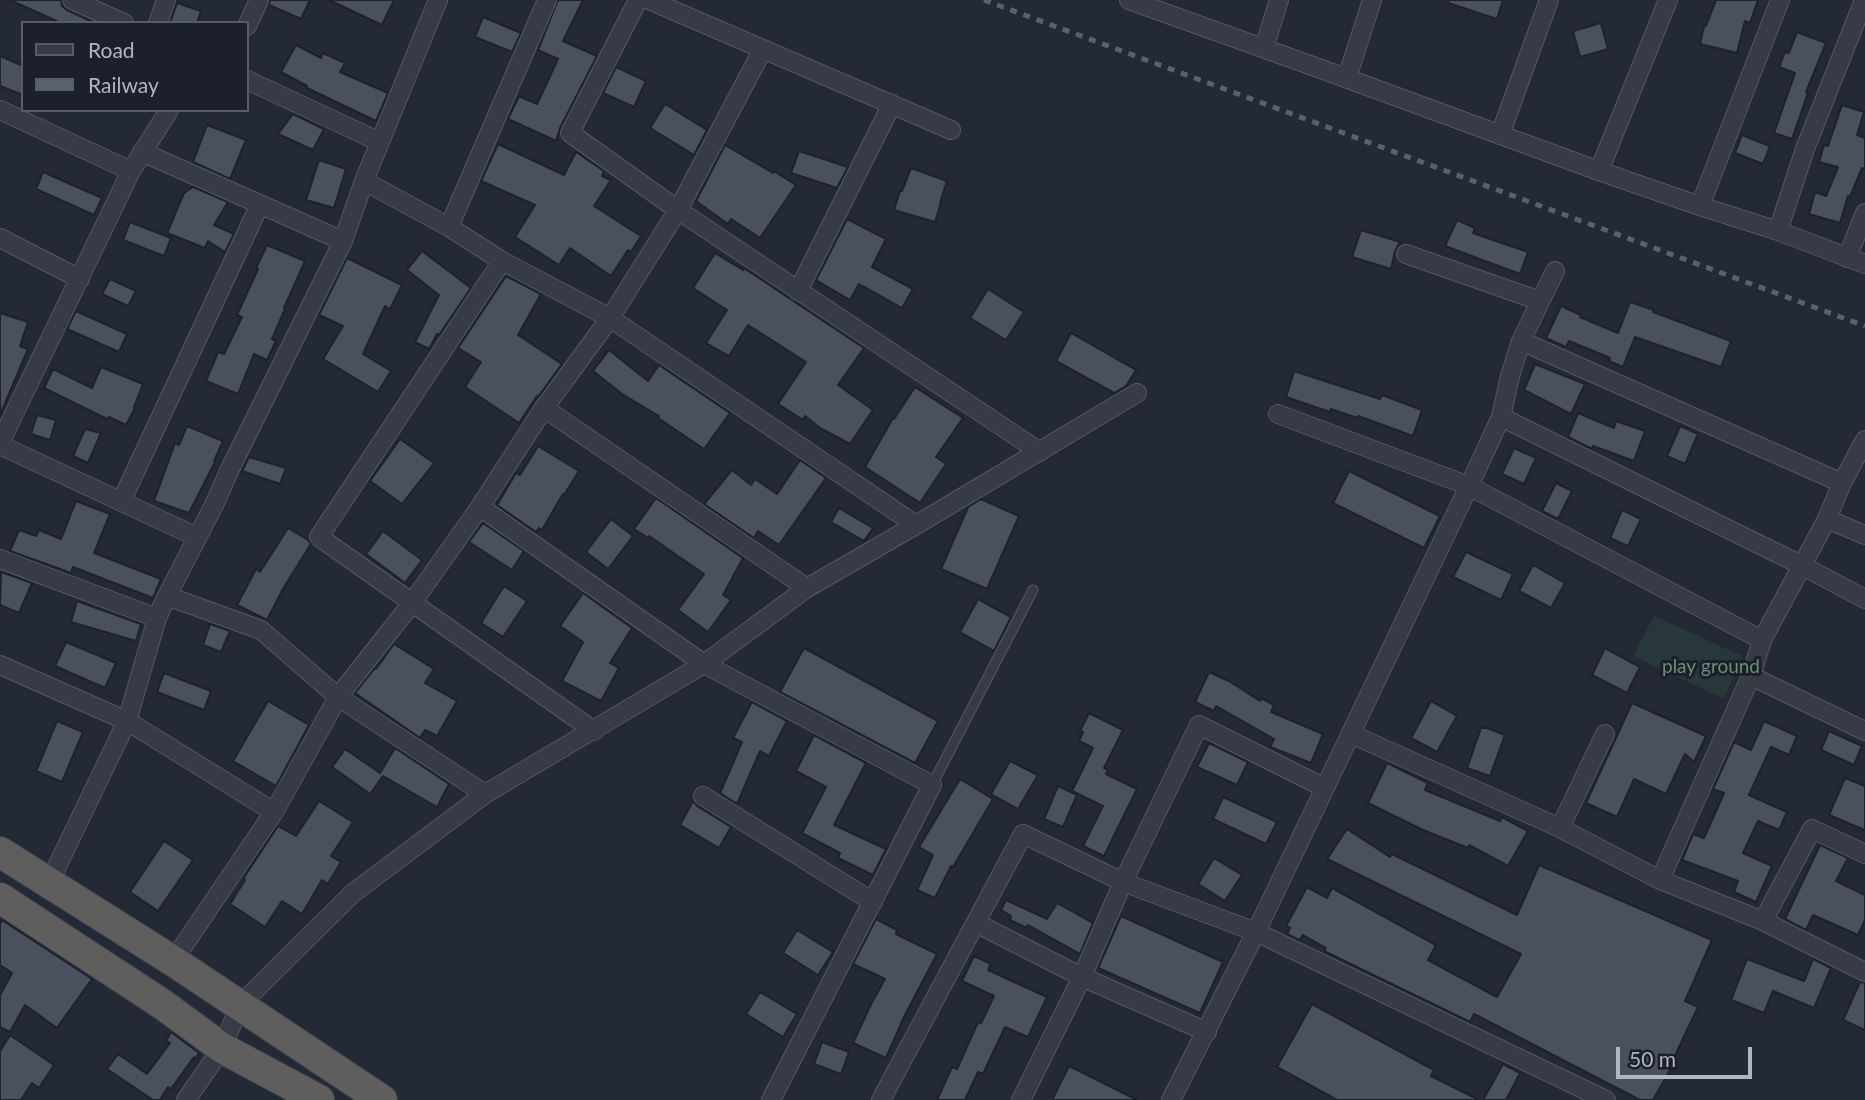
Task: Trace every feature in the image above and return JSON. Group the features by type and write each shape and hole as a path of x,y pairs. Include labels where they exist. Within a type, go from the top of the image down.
{"highway":[{"path":"0,852 173,961 382,1100"},
{"path":"0,898 162,1004 222,1048 318,1100"}],"street":[{"path":"72,0 119,21"},
{"path":"159,21 166,0"},
{"path":"248,24 259,0"},
{"path":"49,883 127,721 157,618 167,596 343,241 364,181 438,0"},
{"path":"449,227 547,0"},
{"path":"638,0 570,133 678,210 1040,452"},
{"path":"649,0 951,130"},
{"path":"1129,0 1598,171 1778,231 1865,264"},
{"path":"1264,48 1279,0"},
{"path":"1347,78 1372,0"},
{"path":"1500,135 1549,0"},
{"path":"1598,171 1668,0"},
{"path":"1700,206 1780,0"},
{"path":"1778,231 1805,149 1864,0"},
{"path":"173,961 274,812 338,697 412,603 480,508 544,408 610,318 678,210 763,49"},
{"path":"248,80 380,142"},
{"path":"798,291 892,104"},
{"path":"0,110 131,171"},
{"path":"168,112 131,171 0,444 197,537"},
{"path":"142,152 343,241"},
{"path":"364,181 449,227 502,261 610,318 916,526"},
{"path":"121,502 260,204"},
{"path":"1847,258 1865,213"},
{"path":"0,237 80,279"},
{"path":"1406,254 1540,301"},
{"path":"502,261 319,537 594,731"},
{"path":"1171,1100 1256,932 1501,417 1521,341 1555,271"},
{"path":"1521,341 1842,483"},
{"path":"186,1100 222,1048 240,1005 353,893 485,794 704,664 807,588 1137,393"},
{"path":"544,408 807,588"},
{"path":"1278,414 1469,486 1762,640"},
{"path":"1501,417 1865,598"},
{"path":"1660,880 1751,676 1762,640 1827,519 1865,440"},
{"path":"480,508 704,664 932,785 771,1100"},
{"path":"1827,519 1865,535"},
{"path":"0,559 157,618"},
{"path":"167,596 261,630 338,697 485,794"},
{"path":"0,665 127,721 274,812"},
{"path":"1751,676 1865,731"},
{"path":"1021,1100 1082,977 1123,882 1199,725 1325,788"},
{"path":"1351,734 1560,828 1660,880 1763,921 1865,972"},
{"path":"1560,828 1605,734"},
{"path":"703,796 873,902"},
{"path":"1763,921 1812,828 1865,853"},
{"path":"881,1100 1023,834 1123,882 1256,932 1606,1100"},
{"path":"976,923 1082,977 1207,1032"}],"lane":[{"path":"932,785 1033,590"}],"green space":[{"name":"play ground","path":"1654,616 1742,656 1724,699 1633,656"}],"building":[{"path":"10,0 61,0 62,6 67,10 91,21 57,21"},
{"path":"270,0 310,0 301,19 269,5"},
{"path":"329,0 394,0 382,25"},
{"path":"558,0 583,0 563,41 597,56 556,141 508,119 519,96 537,104 558,59 538,50"},
{"path":"1448,0 1503,0 1497,19 1448,3"},
{"path":"1716,0 1758,0 1750,23 1745,21 1737,53 1700,44 1704,26"},
{"path":"177,3 201,11 198,21 171,21"},
{"path":"483,17 521,33 512,52 475,37"},
{"path":"1601,23 1608,49 1580,57 1573,31"},
{"path":"1797,32 1826,43 1806,92 1808,93 1792,139 1774,133 1795,73 1779,67 1785,52 1789,53"},
{"path":"296,45 321,58 323,53 345,63 340,72 388,93 376,121 307,88 281,72"},
{"path":"0,56 21,65 21,94 0,86"},
{"path":"616,67 646,81 634,107 603,93"},
{"path":"665,104 707,130 694,155 650,128"},
{"path":"1842,105 1864,112 1857,135 1865,138 1865,169 1862,168 1850,197 1848,196 1840,223 1809,214 1815,192 1826,196 1838,167 1819,162 1824,145 1828,146"},
{"path":"293,114 324,129 313,150 278,134"},
{"path":"207,125 246,140 230,179 193,162"},
{"path":"1742,135 1770,146 1763,164 1735,153"},
{"path":"498,144 564,175 576,152 604,171 602,176 611,180 594,206 641,236 611,276 570,248 559,265 515,237 535,205 481,181"},
{"path":"725,145 796,185 760,238 731,219 728,224 696,201"},
{"path":"799,151 848,167 837,188 791,173"},
{"path":"319,160 346,169 334,208 306,200"},
{"path":"911,168 947,181 935,222 894,210"},
{"path":"43,172 102,198 94,215 36,189"},
{"path":"193,187 228,202 214,225 234,234 225,252 208,241 205,248 167,233 184,193"},
{"path":"847,219 886,239 872,267 913,289 902,308 859,284 850,300 816,280"},
{"path":"1457,220 1475,228 1473,233 1528,252 1520,274 1445,246"},
{"path":"130,222 171,238 164,256 123,240"},
{"path":"1361,230 1400,242 1391,269 1352,257"},
{"path":"267,245 305,261 272,339 276,341 267,360 254,354 238,394 206,381 218,352 224,354 242,317 237,315"},
{"path":"422,251 471,288 429,349 415,342 439,295 407,270"},
{"path":"715,253 743,270 744,268 864,348 838,385 873,410 850,444 820,428 805,416 803,420 778,404 806,362 748,325 729,356 706,343 727,310 693,288"},
{"path":"347,258 402,285 390,309 385,306 363,354 391,371 378,392 323,359 343,326 319,315"},
{"path":"506,276 541,294 518,335 562,364 519,423 465,387 481,362 458,348"},
{"path":"110,279 136,291 128,306 102,294"},
{"path":"988,289 1024,312 1006,340 970,318"},
{"path":"1630,302 1731,341 1721,367 1635,337 1623,367 1609,361 1610,358 1569,341 1566,347 1546,338 1561,306 1618,333"},
{"path":"76,311 127,334 119,352 67,329"},
{"path":"0,313 28,322 20,346 28,349 0,415"},
{"path":"1071,333 1136,370 1126,386 1114,393 1056,361"},
{"path":"609,350 648,381 659,365 730,413 704,449 658,418 659,416 622,394 593,371"},
{"path":"1535,364 1585,384 1571,414 1524,390"},
{"path":"101,367 143,384 126,425 109,417 107,419 44,388 53,369 92,388"},
{"path":"1294,371 1380,399 1382,395 1422,410 1413,436 1358,416 1357,418 1331,409 1330,412 1286,397"},
{"path":"915,387 963,418 936,457 946,464 920,503 865,467 893,418"},
{"path":"1578,413 1614,428 1616,421 1645,431 1634,461 1593,446 1592,449 1568,437"},
{"path":"37,415 56,420 50,440 31,434"},
{"path":"187,426 223,441 189,513 154,501 175,443 179,445"},
{"path":"1680,426 1698,434 1685,464 1667,456"},
{"path":"85,429 101,433 88,463 73,456"},
{"path":"400,439 434,463 402,504 370,481"},
{"path":"538,446 579,471 542,530 539,528 536,532 497,505 516,473 520,475"},
{"path":"1514,448 1536,458 1524,484 1502,474"},
{"path":"249,457 286,468 280,484 242,471"},
{"path":"800,460 826,478 779,545 758,531 754,538 704,504 732,470 751,485 755,479 777,494"},
{"path":"1349,471 1440,516 1424,548 1333,503"},
{"path":"1556,483 1572,491 1558,519 1542,511"},
{"path":"656,498 743,558 723,595 731,600 708,632 678,610 704,574 649,536 648,538 634,529"},
{"path":"981,499 1019,516 987,589 941,569 968,507"},
{"path":"76,501 110,514 94,553 161,579 153,598 73,567 71,573 10,551 19,530 36,536 39,530 61,539"},
{"path":"839,508 873,528 864,541 831,522"},
{"path":"1622,510 1641,519 1628,546 1610,538"},
{"path":"611,519 633,536 608,569 586,552"},
{"path":"483,523 524,551 512,570 469,542"},
{"path":"288,528 311,544 267,620 237,605 256,569 260,572"},
{"path":"383,531 422,560 405,583 366,554"},
{"path":"1466,552 1513,574 1501,600 1453,577"},
{"path":"1533,565 1565,583 1551,608 1519,591"},
{"path":"1,572 32,583 19,613 0,605"},
{"path":"504,586 527,601 503,637 481,623"},
{"path":"583,593 632,628 610,663 619,668 601,701 562,681 583,642 560,626"},
{"path":"978,599 1011,617 994,651 960,632"},
{"path":"77,601 141,624 136,641 71,622"},
{"path":"210,624 230,631 221,652 203,645"},
{"path":"66,642 116,663 105,688 55,666"},
{"path":"394,644 434,669 425,683 457,701 437,736 425,730 420,738 355,693"},
{"path":"804,648 938,721 915,763 780,692"},
{"path":"1605,648 1640,667 1627,693 1592,675"},
{"path":"1209,672 1260,701 1261,698 1274,705 1271,712 1323,734 1311,763 1270,747 1274,739 1216,706 1214,711 1195,702"},
{"path":"164,673 211,691 204,710 157,692"},
{"path":"268,701 309,725 276,786 233,761"},
{"path":"1431,701 1457,716 1437,752 1411,738"},
{"path":"752,702 787,721 769,756 760,751 737,804 720,793 742,742 733,738"},
{"path":"1632,703 1706,736 1694,762 1685,754 1666,794 1634,779 1617,817 1586,803"},
{"path":"1089,713 1123,730 1104,768 1108,770 1106,774 1137,789 1104,856 1083,846 1103,806 1072,791 1093,748 1079,741 1083,732 1080,731"},
{"path":"57,721 83,732 62,782 36,771"},
{"path":"1764,721 1797,736 1789,755 1771,747 1749,795 1787,812 1779,830 1758,821 1743,853 1772,866 1756,902 1734,892 1738,881 1682,860 1693,834 1704,838 1724,793 1713,789 1734,742 1751,750"},
{"path":"1481,728 1505,735 1490,776 1467,768"},
{"path":"1829,731 1862,746 1854,765 1821,750"},
{"path":"814,735 866,763 834,825 886,849 873,875 838,858 840,853 802,833 826,787 796,771"},
{"path":"1209,743 1248,762 1237,785 1197,767"},
{"path":"395,748 449,784 437,807 383,776 370,794 332,767 345,749 380,773"},
{"path":"1010,761 1038,775 1018,809 991,794"},
{"path":"1387,763 1428,783 1425,790 1500,821 1502,817 1528,831 1508,866 1469,845 1468,848 1423,830 1368,803"},
{"path":"1845,778 1865,786 1865,830 1829,815"},
{"path":"960,779 993,799 953,867 951,866 935,898 917,890 933,855 919,847"},
{"path":"1058,786 1077,795 1063,827 1044,819"},
{"path":"1223,797 1277,822 1266,844 1213,819"},
{"path":"319,801 353,822 331,856 341,862 328,884 322,880 302,914 282,901 265,927 230,904 245,880 243,878 278,826 296,836"},
{"path":"693,801 731,827 719,848 680,825"},
{"path":"1347,829 1390,857 1392,854 1517,915 1539,865 1712,940 1685,1001 1698,1007 1672,1062 1674,1063 1653,1100 1640,1100 1474,1014 1470,1022 1324,951 1326,948 1303,935 1299,940 1287,934 1290,928 1286,926 1307,887 1327,898 1332,888 1436,945 1428,960 1497,997 1521,954 1327,859"},
{"path":"164,841 193,860 158,911 130,892"},
{"path":"1820,845 1848,858 1836,881 1865,895 1865,920 1858,935 1813,915 1806,930 1785,919"},
{"path":"1214,858 1242,875 1225,901 1198,884"},
{"path":"1006,900 1047,919 1057,903 1093,923 1080,954 1028,925 1027,928 1010,920 1011,916 1001,910"},
{"path":"1121,916 1223,962 1200,1013 1098,968"},
{"path":"876,919 897,930 896,934 937,954 886,1058 853,1043 885,979 853,964"},
{"path":"2,920 92,979 57,1028 25,1005 10,1032 0,1027 0,995 12,973 0,965"},
{"path":"797,930 833,952 818,975 783,953"},
{"path":"974,956 991,964 988,970 1047,997 1028,1037 1005,1027 983,1074 978,1072 965,1100 937,1100 952,1067 957,1069 978,1022 981,1023 994,996 962,981"},
{"path":"1747,959 1804,981 1813,959 1831,968 1814,1008 1773,991 1764,1013 1731,1000"},
{"path":"1860,982 1865,983 1865,1030 1843,1020"},
{"path":"760,992 797,1014 783,1037 746,1014"},
{"path":"1312,1004 1434,1070 1431,1076 1479,1100 1337,1100 1277,1067"},
{"path":"171,1032 199,1053 171,1089 168,1087 160,1100 153,1100 107,1069 118,1054 147,1074 170,1043 166,1041"},
{"path":"10,1035 54,1065 39,1088 32,1083 21,1100 0,1100 0,1051"},
{"path":"822,1042 849,1052 841,1074 814,1064"},
{"path":"1503,1064 1520,1073 1506,1100 1483,1100"},
{"path":"1069,1066 1137,1100 1052,1100"}],"railway":[{"path":"984,0 1865,326"}]}
